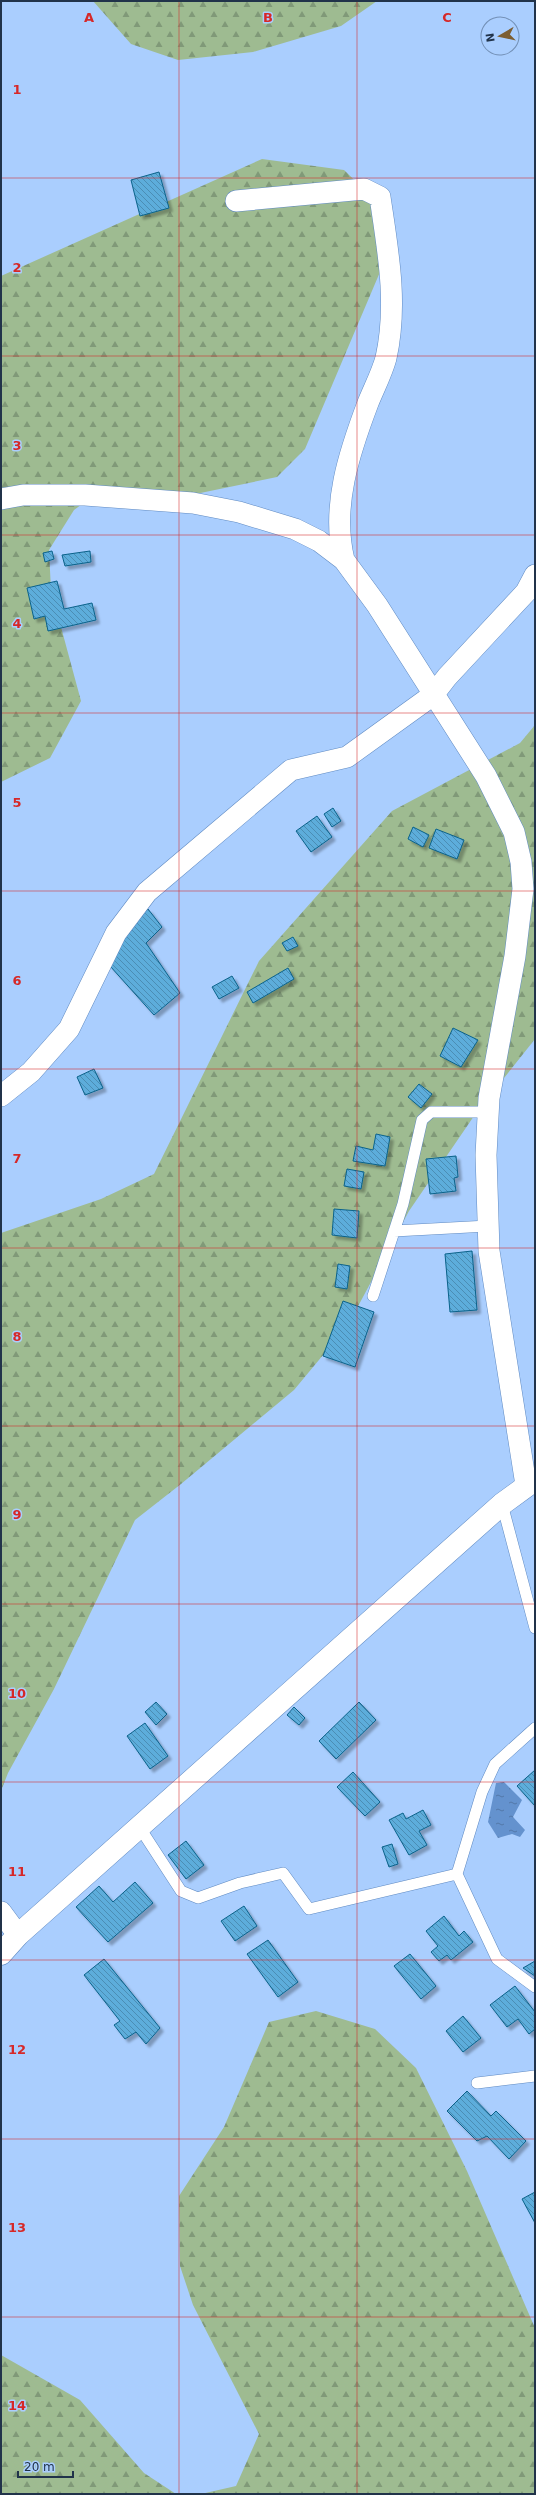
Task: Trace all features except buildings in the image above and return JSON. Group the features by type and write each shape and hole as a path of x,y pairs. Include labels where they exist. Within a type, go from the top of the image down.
{"street":[{"path":"236,201 364,189 380,197 392,277 391,327 386,359 355,438 340,497 338,537 344,560"},
{"path":"1,499 23,495 85,495 193,504 239,512 295,529 319,541 344,560 377,605 486,776 514,832 521,862 523,889 515,956 488,1112 486,1155 489,1251 531,1483 502,1504 140,1828 18,1935 1,1954"},
{"path":"1,1096 31,1072 69,1029 116,933 147,892 291,770 347,757 433,695 447,677 526,592 535,575"},
{"path":"1,1912 18,1935"}],"lane":[{"path":"373,1296 403,1204 422,1120 431,1112 488,1112"},
{"path":"394,1231 488,1226"},
{"path":"502,1504 535,1628"},
{"path":"535,1728 496,1764 482,1792 457,1874 497,1959 535,1987"},
{"path":"140,1828 181,1891 198,1898 240,1883 283,1873 309,1909 457,1874"},
{"path":"478,2083 535,2076"}],"green space":[{"path":"93,1 377,1 341,26 253,52 178,60 131,44"},
{"path":"262,159 344,170 372,197 380,272 305,449 277,477 181,497 96,494 74,510 49,550 51,590 81,701 50,758 1,782 1,276"},
{"path":"535,725 535,1039 474,1116 409,1211 348,1325 294,1390 181,1484 135,1520 54,1689 8,1773 1,1791 1,1233 101,1199 154,1174 259,961 392,811 520,743"},
{"path":"316,2011 375,2029 416,2068 467,2171 535,2328 535,2494 201,2494 236,2486 259,2434 193,2305 180,2266 179,2196 224,2127 269,2022"},
{"path":"1,2355 80,2400 144,2473 176,2494 1,2494"}],"water":[{"path":"504,1782 522,1800 513,1817 525,1830 520,1837 512,1834 498,1838 488,1822 496,1783"}]}
